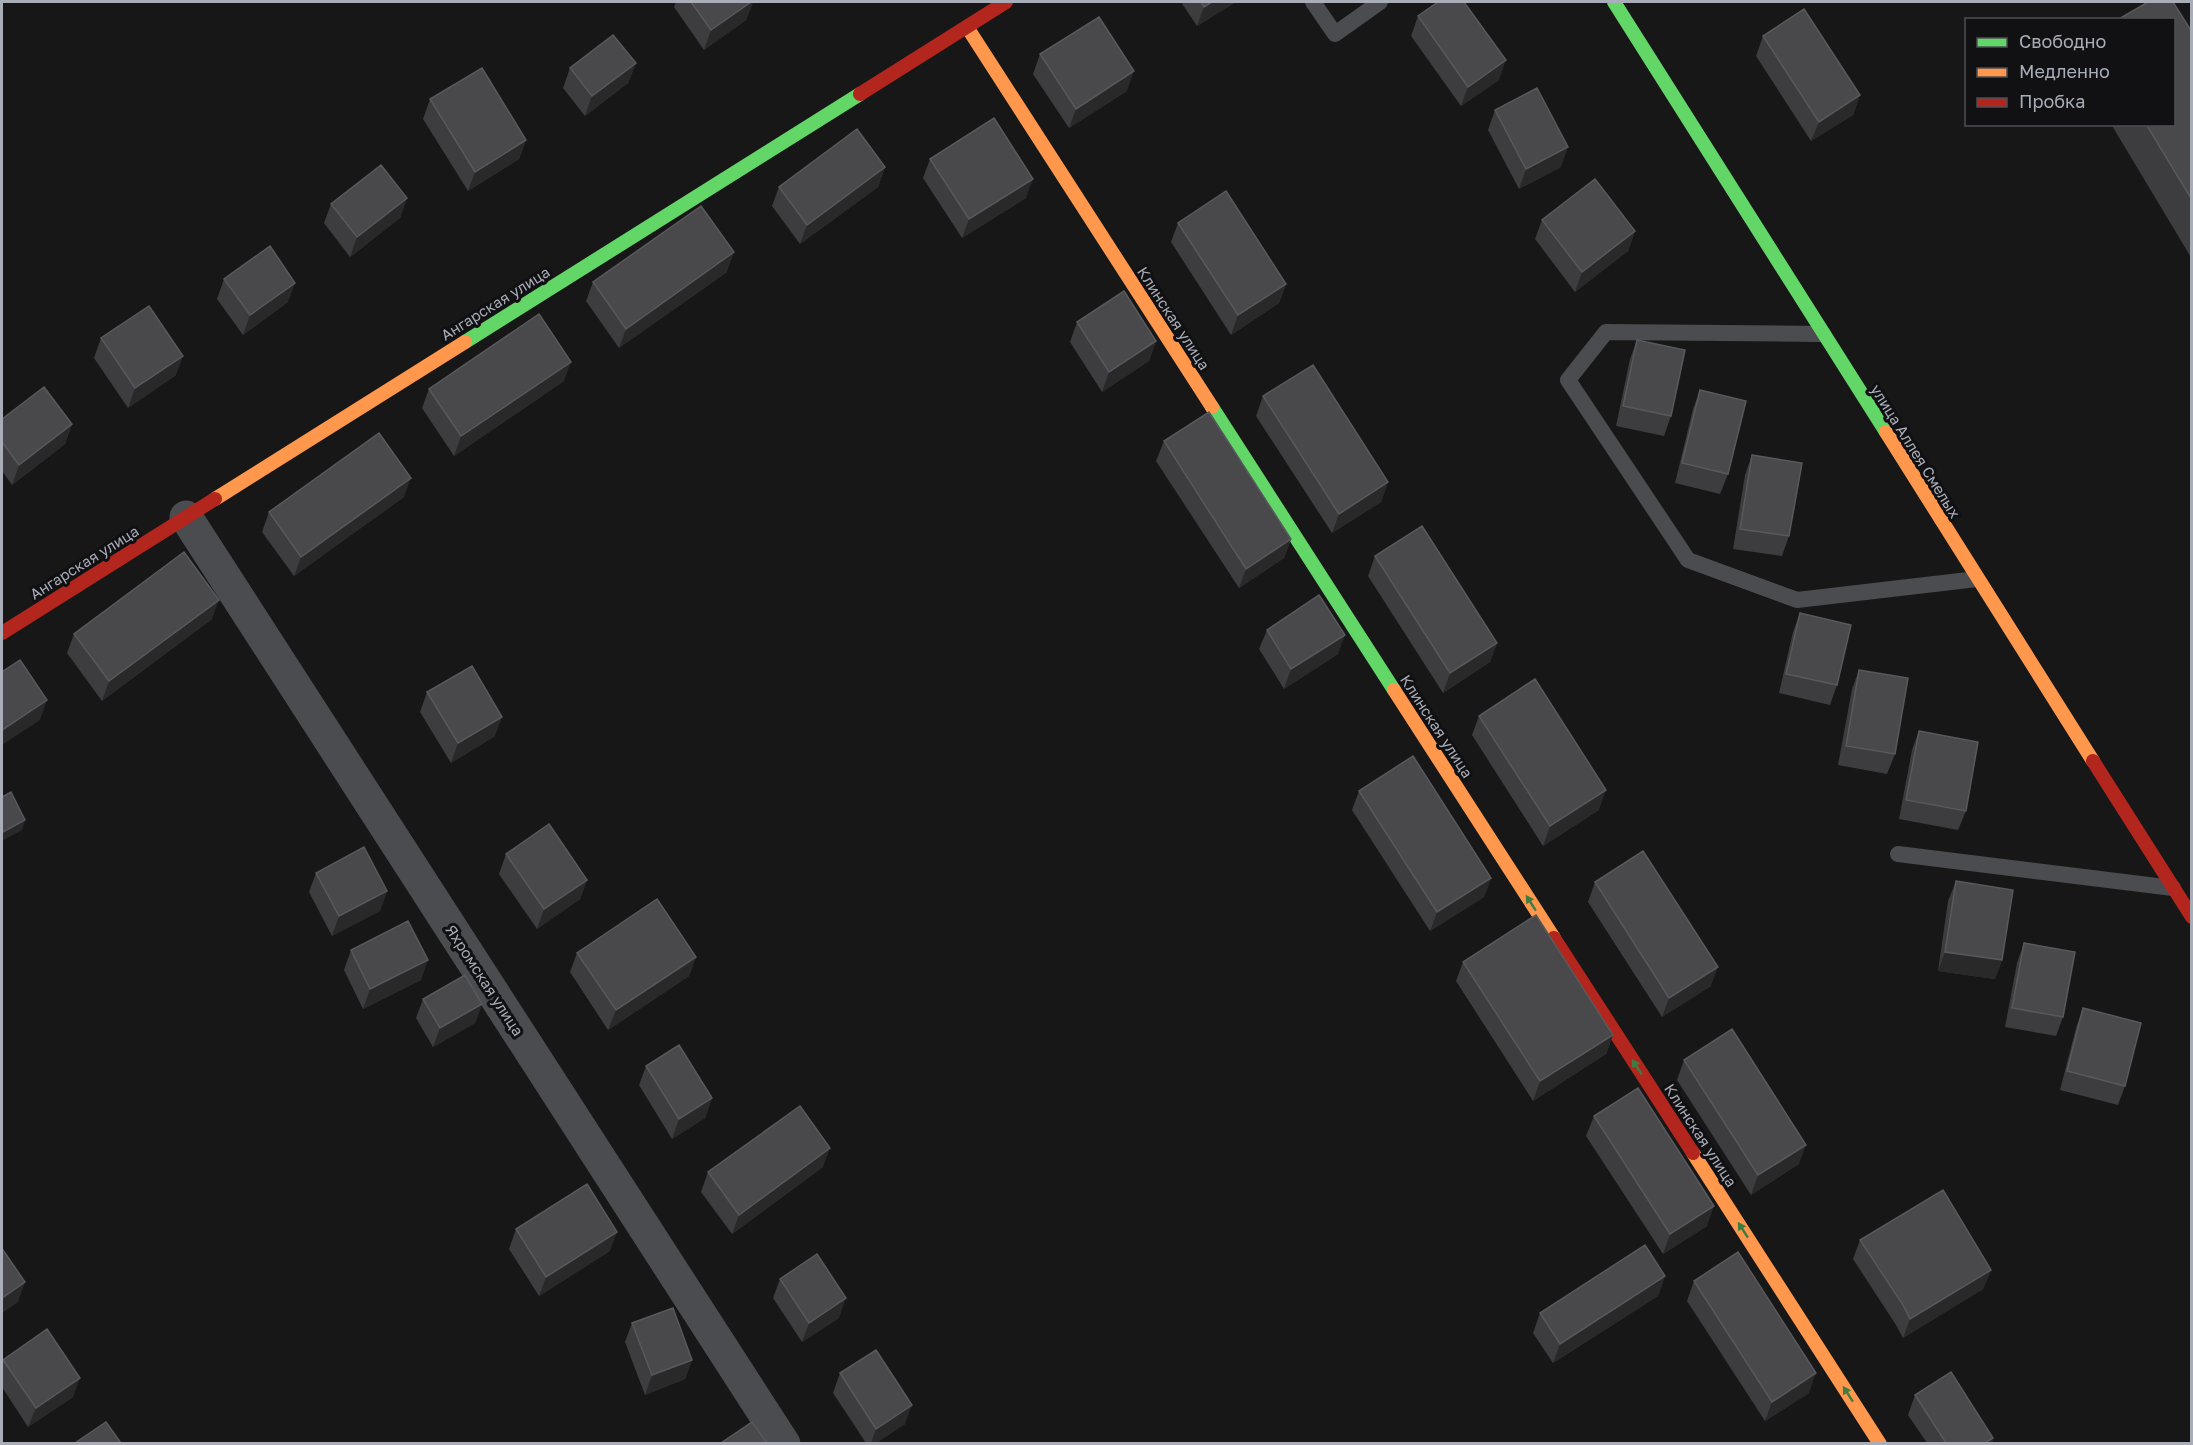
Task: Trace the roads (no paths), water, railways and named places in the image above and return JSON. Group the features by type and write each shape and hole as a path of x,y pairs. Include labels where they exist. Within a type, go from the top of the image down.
{"street":[{"name":"Ангарская улица","path":"2,633 1006,2"},
{"name":"улица Аллея Смелых","path":"1614,2 2192,917"},
{"name":"Клинская улица","path":"967,27 1880,1443"},
{"name":"Яхромская улица","path":"186,517 784,1443"}],"lane":[{"path":"1313,2 1335,34 1380,2"},
{"path":"1823,334 1606,332 1568,380 1688,560 1797,600 1977,579"},
{"path":"1898,854 2173,888"}]}
